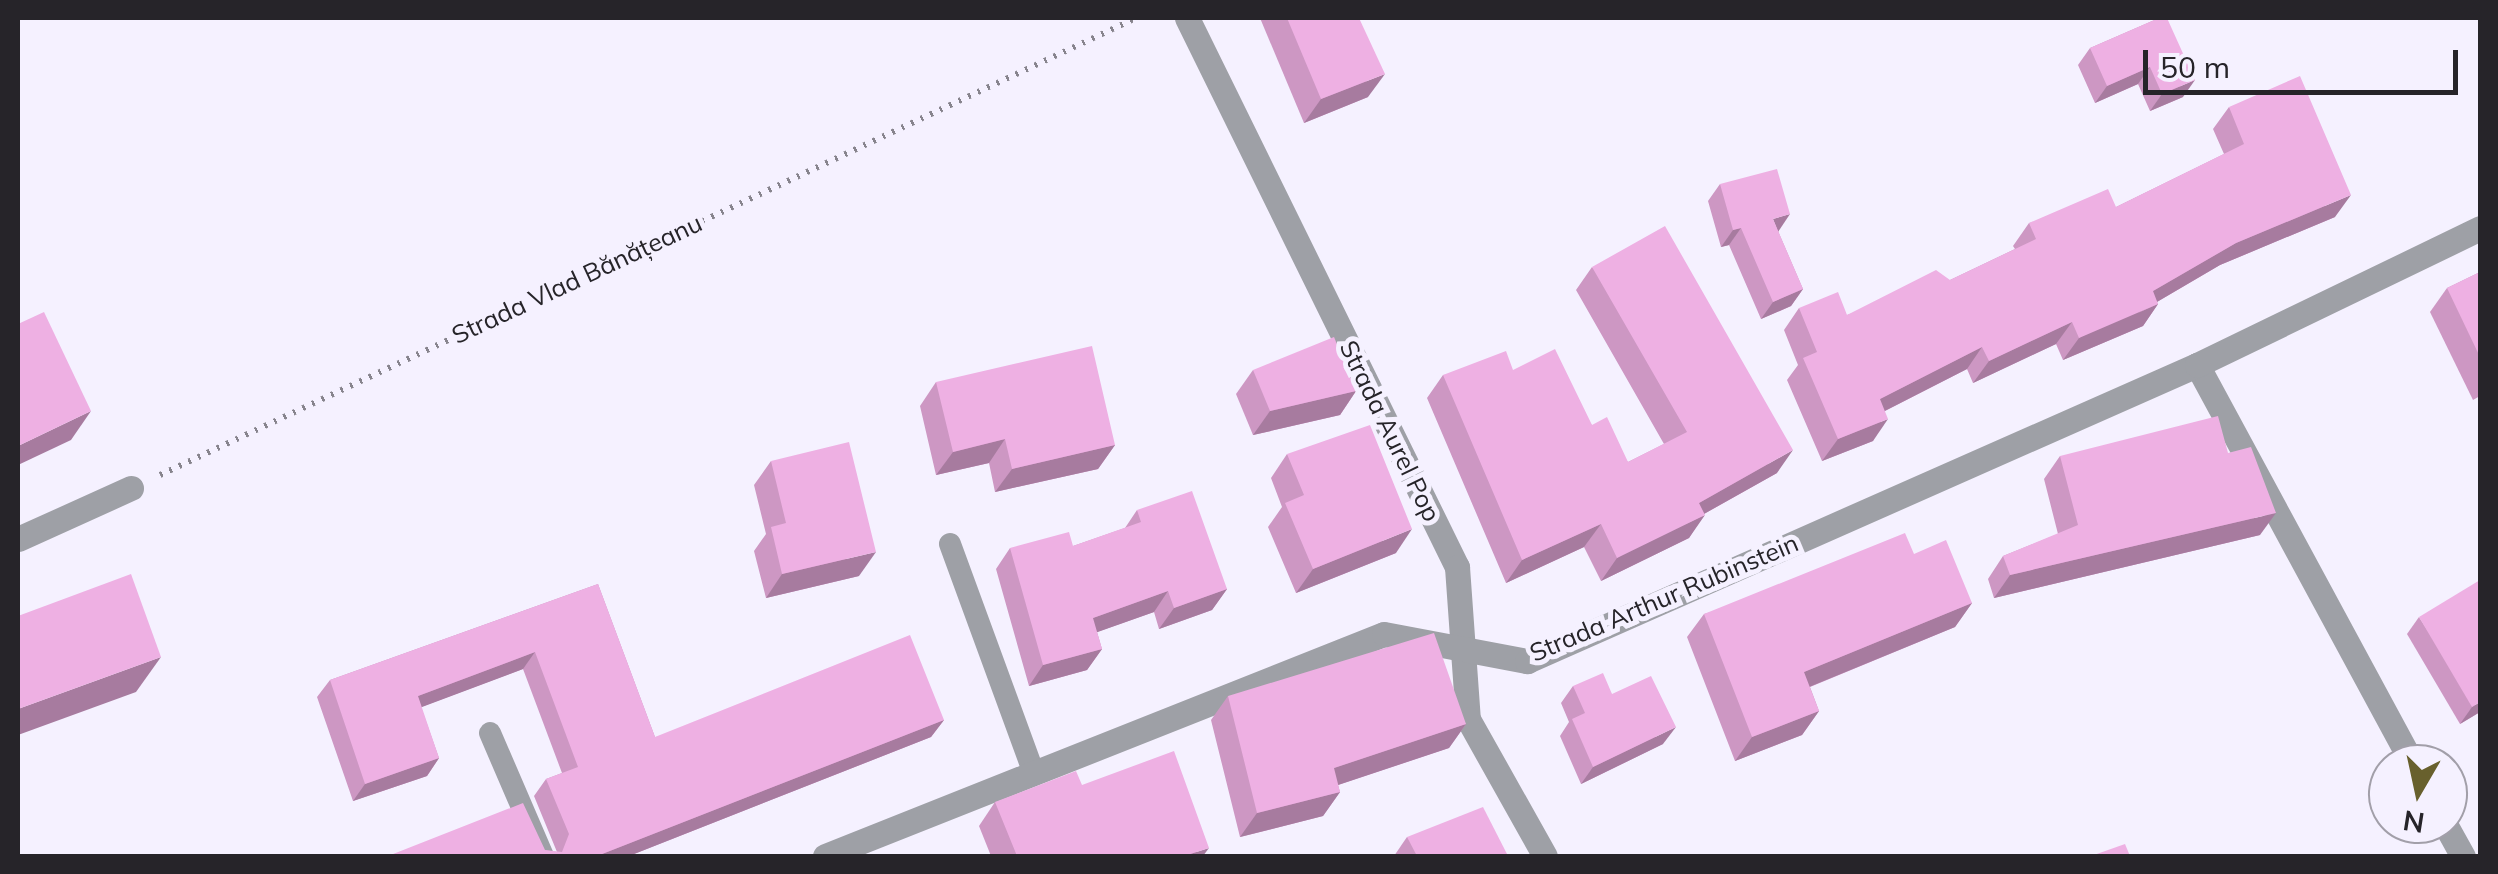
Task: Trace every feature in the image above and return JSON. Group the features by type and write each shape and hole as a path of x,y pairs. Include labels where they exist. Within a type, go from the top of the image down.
{"street":[{"name":"Strada Aurel Pop","path":"1187,18 1457,567 1468,718 1545,856"},
{"name":"Strada Arthur Rubinstein","path":"825,856 1384,634 1527,661 2197,365 2480,228"},
{"path":"2197,365 2402,744"},
{"path":"18,539 131,488"}],"lane":[{"path":"950,544 1034,774"},
{"path":"490,733 542,856"}],"path":[{"name":"Strada Vlad Bănățeanu","path":"131,488 1136,18"}],"building":[{"path":"1287,18 1359,18 1385,74 1321,99"},
{"path":"2167,18 2195,80 2162,94 2150,67 2107,86 2090,48"},
{"path":"2300,76 2351,195 2236,243 2153,291 2158,304 2079,338 2072,322 1989,361 1982,347 1880,399 1888,419 1838,439 1803,358 1817,352 1799,308 1838,292 1847,315 1936,270 1950,280 2036,239 2029,223 2108,189 2116,207 2244,144 2229,107"},
{"path":"1777,169 1790,214 1773,219 1803,289 1773,302 1741,228 1733,230 1720,184"},
{"path":"1665,226 1793,450 1699,503 1705,515 1617,558 1601,524 1522,560 1443,375 1506,351 1513,370 1555,349 1592,425 1607,417 1628,462 1687,432 1592,267"},
{"path":"2480,272 2480,357 2447,288"},
{"path":"44,312 91,411 18,446 18,324"},
{"path":"1334,337 1356,391 1270,411 1253,370"},
{"path":"1092,346 1115,445 1012,469 1005,439 953,452 936,382"},
{"path":"2218,416 2228,453 2251,447 2276,513 2010,575 2003,556 2078,525 2060,456"},
{"path":"1370,425 1412,529 1313,569 1285,503 1304,495 1287,454"},
{"path":"849,442 876,552 782,574 771,527 786,523 771,461"},
{"path":"1192,491 1227,589 1174,608 1168,591 1093,618 1102,649 1043,665 1010,548 1069,532 1073,546 1141,522 1137,510"},
{"path":"1905,533 1914,554 1946,540 1972,603 1804,672 1819,711 1752,737 1704,614"},
{"path":"131,574 161,657 18,709 18,616"},
{"path":"2480,580 2480,702 2472,707 2419,617"},
{"path":"598,584 655,737 910,635 944,720 597,856 388,856 523,803 545,850 562,852 569,834 546,779 578,767 535,652 418,696 439,758 365,784 330,680"},
{"path":"1434,633 1466,724 1334,768 1340,792 1257,813 1228,696"},
{"path":"1603,673 1612,694 1651,676 1676,727 1593,767 1572,719 1585,713 1573,686"},
{"path":"1174,751 1209,848 1184,856 1017,856 995,802 1076,771 1082,785"},
{"path":"1483,807 1508,856 1417,856 1407,837"},
{"path":"2125,844 2130,856 2091,856"}]}
